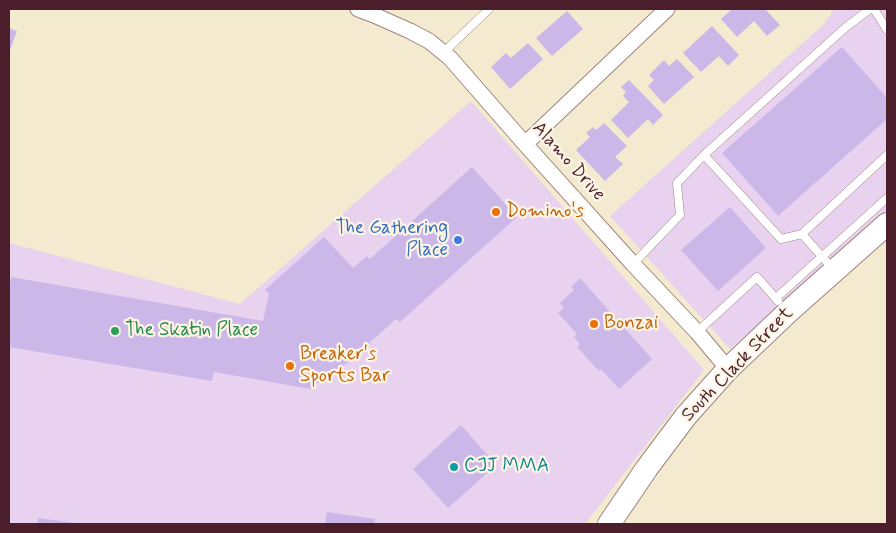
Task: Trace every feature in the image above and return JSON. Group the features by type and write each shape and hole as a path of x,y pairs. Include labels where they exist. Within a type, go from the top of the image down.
{"main road":[{"name":"South Clack Street","path":"609,524 647,468 686,416 782,305 829,264 887,224"},
{"path":"626,524 647,468"}],"street":[{"name":"Alamo Drive","path":"358,9 375,12 423,37 450,58 728,369"},
{"path":"525,144 668,9"}],"lane":[{"path":"443,53 489,9"},
{"path":"633,264 680,214 677,183 704,155 846,27 870,9"},
{"path":"874,9 887,30"},
{"path":"704,155 781,238 802,234 887,155"},
{"path":"802,234 829,264 887,198"},
{"path":"696,332 757,277 782,305"}],"shaded area":[{"path":"834,9 887,9 887,212 730,349 610,216 824,24"},
{"path":"471,101 704,370 585,524 9,524 9,243 240,304"}],"building":[{"path":"732,9 765,9 780,25 767,36 754,21 737,37 721,19"},
{"path":"567,11 583,29 552,56 536,38"},
{"path":"712,26 739,55 728,66 719,56 701,72 683,53"},
{"path":"9,28 17,31 9,53"},
{"path":"528,43 543,59 510,89 491,67 506,53 511,58"},
{"path":"842,47 887,98 887,119 778,216 722,153"},
{"path":"677,59 694,77 664,104 648,86 654,80 649,75 664,60 669,66"},
{"path":"629,80 663,115 653,125 648,119 628,138 611,120 629,102 623,96 626,92 621,87"},
{"path":"604,123 627,146 615,157 623,164 605,181 576,150 590,137 586,133 593,127 596,130"},
{"path":"472,167 517,217 400,322 396,319 338,371 335,368 311,389 214,372 212,381 9,347 9,291 11,277 263,321 269,294 265,290 324,237 353,268 367,256 370,259"},
{"path":"730,207 766,248 718,291 681,250"},
{"name":"Bonzai","path":"580,278 652,359 619,389 577,347 580,344 574,337 577,334 558,313 564,308 560,303 574,290 571,287"},
{"name":"CJJ MMA","path":"461,425 496,465 448,508 413,469"},
{"path":"327,512 375,519 374,524 325,524"},
{"path":"38,518 76,523 76,524 37,524"}],"place":[{"name":"Domino's","path":"496,212"},
{"name":"The Gathering Place","path":"458,240"},
{"name":"Bonzai","path":"594,324"},
{"name":"The Skatin Place","path":"115,331"},
{"name":"Breaker's Sports Bar","path":"290,366"},
{"name":"CJJ MMA","path":"454,467"}]}
